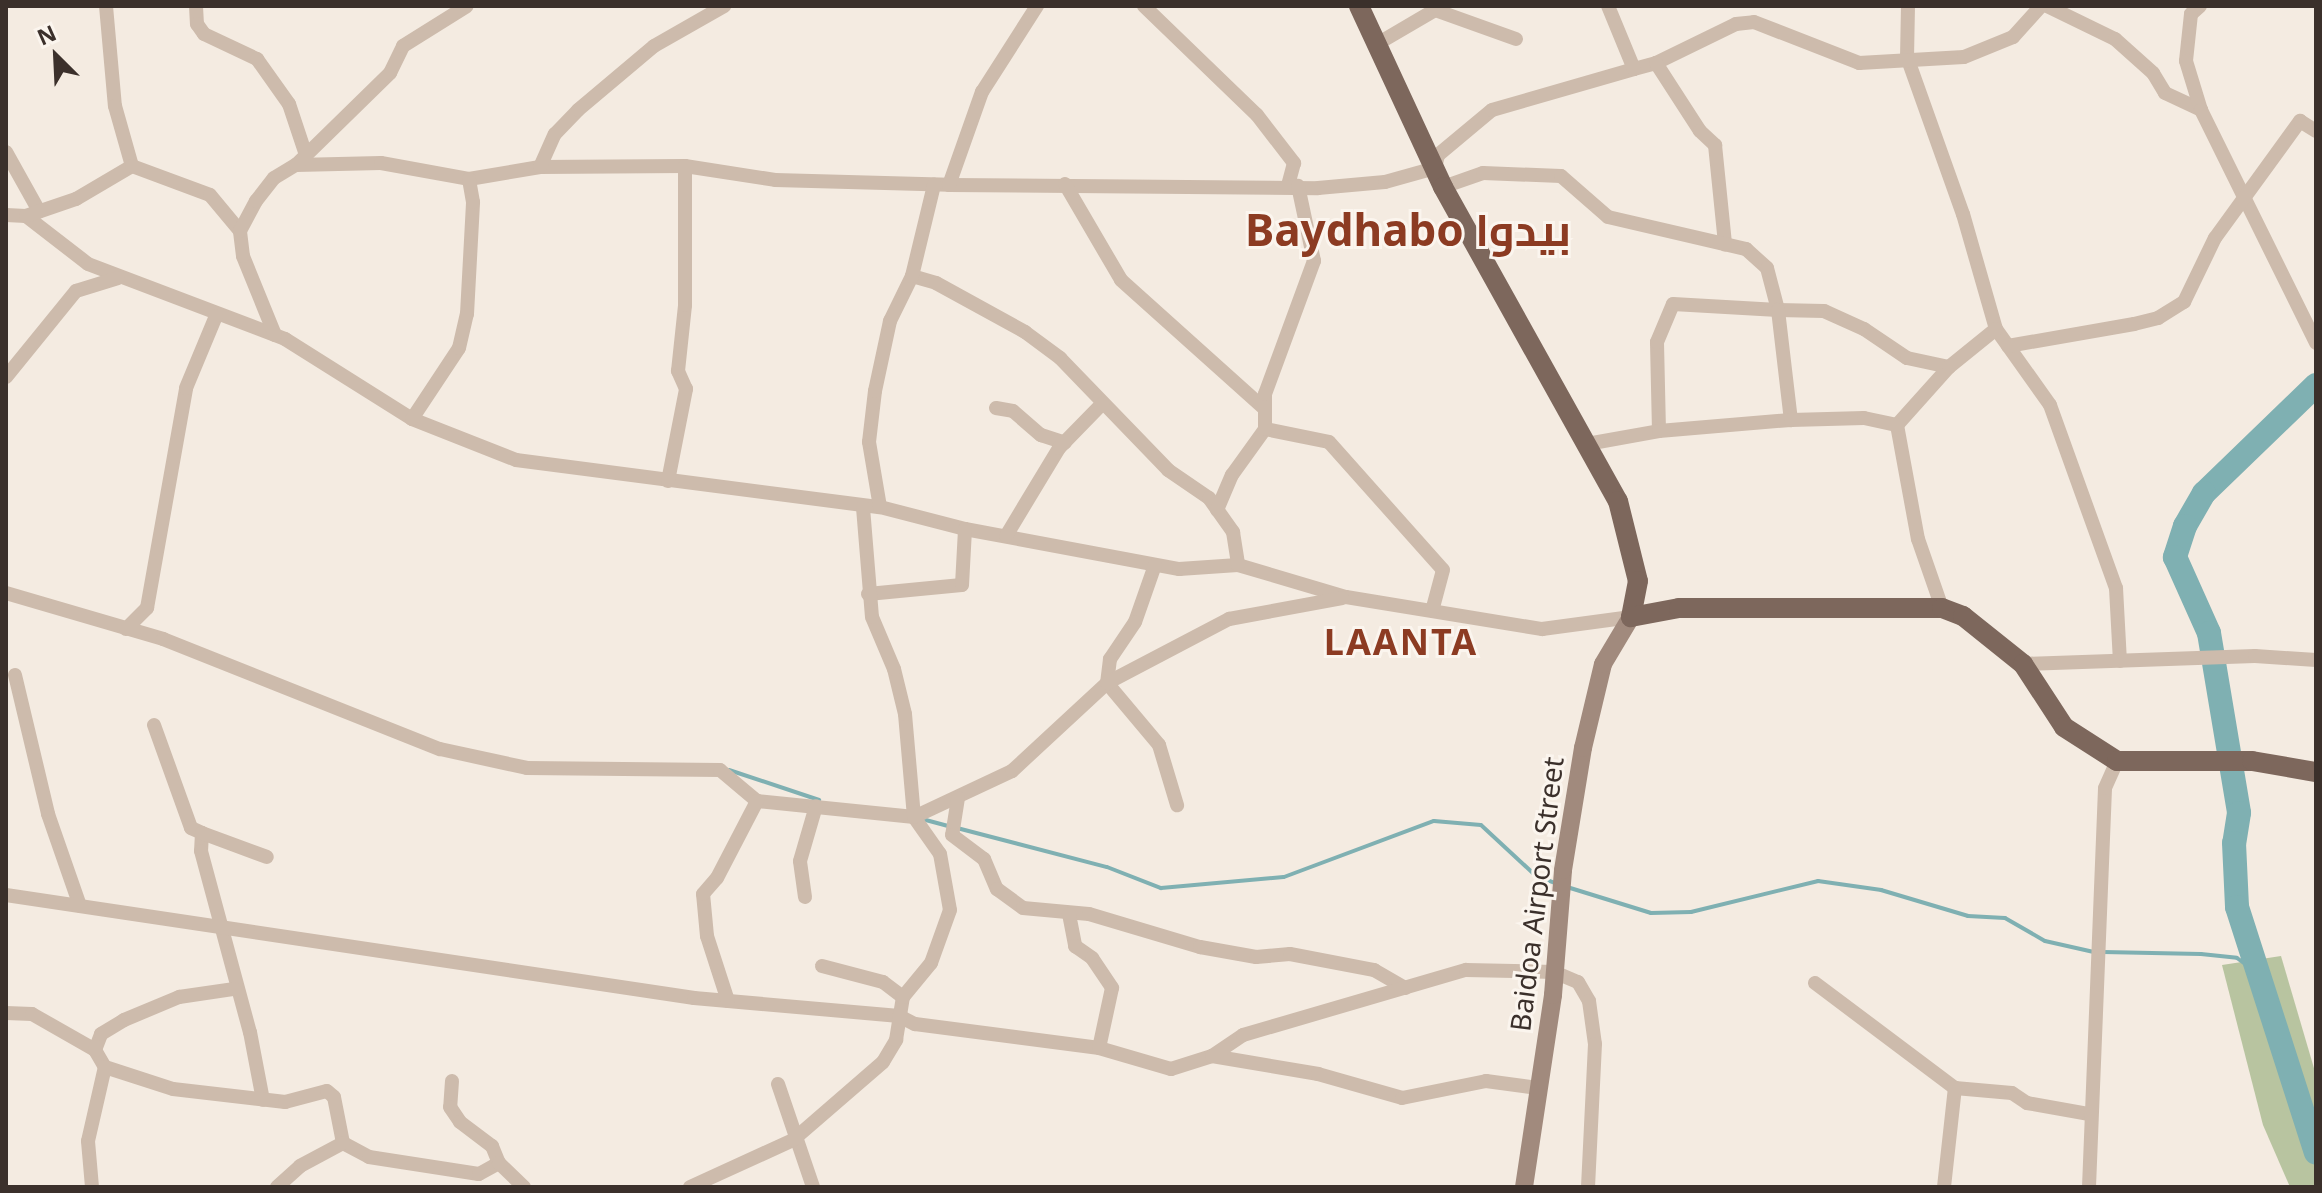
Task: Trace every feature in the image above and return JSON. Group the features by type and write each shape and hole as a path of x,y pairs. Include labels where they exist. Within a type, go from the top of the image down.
{"main road":[{"path":"1359,6 1439,177 1618,501 1636,558 1638,581 1631,617 1679,608 1942,608 1963,616 2023,664 2064,727 2117,761 2252,761 2316,772"}],"street":[{"path":"106,6 115,106 132,166"},
{"path":"196,6 204,34 257,59 289,104 300,159"},
{"path":"240,231 274,178 300,159 390,73 403,46 467,6"},
{"path":"540,167 555,134 578,110 654,46 724,6"},
{"path":"880,507 869,442 875,391 890,321 912,276 942,185 982,92 1037,6"},
{"path":"1144,6 1257,115 1294,163 1293,185 1314,261 1265,394 1265,429 1232,475 1217,510"},
{"path":"1608,6 1634,69"},
{"path":"1908,6 1907,57 1963,214 1996,329 2050,405 2116,588 2120,661"},
{"path":"1439,177 1438,155 1492,110 1656,63 1736,24 1754,22 1859,63 1907,57 1964,57 2013,37 2041,6"},
{"path":"2047,6 2115,39 2153,73 2165,93 2201,110"},
{"path":"2200,6 2191,14 2186,61 2201,110 2316,343"},
{"path":"1377,44 1436,8 1516,39"},
{"path":"1656,63 1700,131 1715,145 1725,244"},
{"path":"2008,346 2158,318 2184,302 2215,238 2245,194 2266,173 2300,121 2316,131"},
{"path":"6,152 32,213 88,264 118,278 179,297 216,316 275,335 412,419 516,460 880,507 965,529 1179,569 1238,565 1346,597 1542,629 1631,617"},
{"path":"300,159 381,163 469,179 540,167 685,166 775,180 942,185 1293,185 1385,182 1483,173 1561,176 1608,217 1746,249 1767,268 1778,310 1791,420"},
{"path":"6,215 32,213 76,199 132,166"},
{"path":"132,166 210,195 240,231 251,283 275,335"},
{"path":"668,481 686,389 678,371 685,305 685,166"},
{"path":"412,419 459,348 467,314 473,202 469,179"},
{"path":"1065,184 1121,280 1265,409"},
{"path":"912,276 936,283 985,315 1025,332 1060,358 1168,470 1209,498 1233,532 1238,565"},
{"path":"6,377 76,291 118,278"},
{"path":"1659,431 1657,342 1673,304 1824,311 1864,329 1907,358 1949,367"},
{"path":"126,629 147,608 186,388 216,316"},
{"path":"1897,425 1949,367 1996,329"},
{"path":"1006,536 1018,509 1065,443 1102,404"},
{"path":"996,408 1013,411 1041,435 1065,443"},
{"path":"1587,444 1659,431 1791,420 1864,418 1897,425"},
{"path":"1897,425 1918,539 1942,608"},
{"path":"1265,429 1329,442 1443,570 1432,611"},
{"path":"690,1187 793,1140 883,1062 896,1040 903,997 931,963 950,910 940,854 914,817 905,714 868,594 863,507"},
{"path":"868,594 962,585 965,529"},
{"path":"1155,565 1135,622 1110,659 1107,683 1159,745 1177,805"},
{"path":"6,593 163,639 440,749 527,768 720,770 757,801 914,817 1012,771 1107,683 1229,619 1346,597"},
{"name":"Baidoa Airport Street","path":"1524,1187 1554,972 1563,870 1603,664 1631,617"},
{"path":"2023,664 2255,656 2316,660"},
{"path":"15,675 48,814 80,906"},
{"path":"154,725 191,828 267,857"},
{"path":"2089,1187 2088,1114 2099,1028 2105,788 2117,761"},
{"path":"940,854 952,835 958,798"},
{"path":"728,1001 707,936 703,894 717,878 757,801"},
{"path":"805,897 800,861 816,806"},
{"path":"202,833 201,851 234,989 250,1032 263,1100"},
{"path":"952,835 984,859 997,889 1023,908 1089,914 1200,947 1256,957 1290,954 1374,970 1405,988"},
{"path":"6,895 219,929 728,1001 899,1016 915,1024 1099,1048 1171,1069 1212,1056 1243,1035 1466,970 1554,972 1578,982 1589,1001 1595,1044 1588,1187"},
{"path":"1069,914 1075,946 1092,958 1112,988 1099,1048"},
{"path":"822,966 883,982 903,997"},
{"path":"1815,983 1955,1088 2012,1093 2027,1103 2088,1114"},
{"path":"95,1050 101,1034 124,1020 179,997 234,989"},
{"path":"6,1013 32,1014 95,1050 105,1067 173,1089 285,1102 327,1091 334,1097 343,1143"},
{"path":"1212,1056 1318,1074 1402,1098 1486,1081 1538,1088"},
{"path":"92,1187 88,1141 105,1067"},
{"path":"452,1081 450,1107 460,1122 492,1146 499,1163 524,1187"},
{"path":"778,1084 793,1140 813,1187"},
{"path":"1944,1187 1955,1088"},
{"path":"343,1143 384,1160 429,1163 462,1173 479,1174 499,1163"},
{"path":"277,1187 300,1166 343,1143"}],"green space":[{"path":"2281,956 2316,1075 2316,1187 2290,1187 2263,1125 2222,965"}],"waterway":[{"path":"2316,385 2204,493 2185,526 2175,557 2209,633 2239,813 2234,843 2237,907 2316,1153"},
{"path":"729,770 819,800"},
{"path":"922,819 948,826"},
{"path":"957,828 1107,867 1161,888 1284,877 1434,821 1481,825 1536,876 1555,883"},
{"path":"1567,887 1651,913 1691,912 1818,881 1881,890 1968,916 2005,918 2045,941 2094,952"},
{"path":"2103,952 2237,958 2255,971"}],"district":[{"name":"Baydhabo بيدوا","path":"1408,229"},
{"name":"LAANTA","path":"1401,642"}]}
